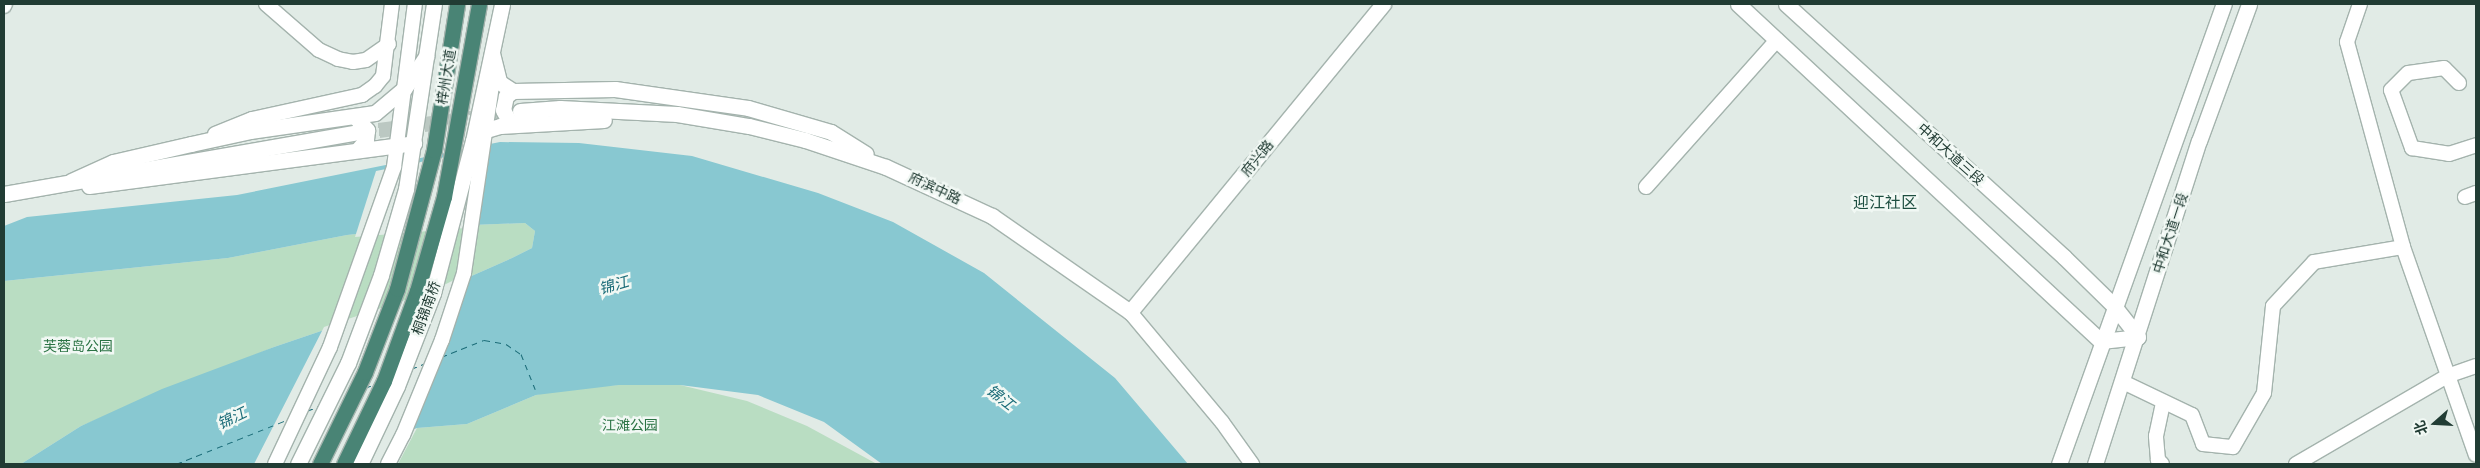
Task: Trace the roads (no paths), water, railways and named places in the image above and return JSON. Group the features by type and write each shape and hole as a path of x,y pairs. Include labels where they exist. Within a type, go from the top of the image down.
{"highway":[{"name":"梓州大道","path":"320,464 340,430 397,289 434,150 457,4"},
{"name":"梓州大道","path":"454,146 479,4"},
{"name":"桐锦南桥","path":"344,464 384,381 417,291 444,197 454,146"}],"main road":[{"path":"298,464 361,331 406,189 434,4"},
{"path":"479,139 502,4"},
{"name":"府兴路","path":"1130,312 1383,4"},
{"path":"1738,4 2101,341 2138,337"},
{"name":"中和大道三段","path":"1786,4 2114,306 2138,337"},
{"name":"中和大道一段","path":"2059,464 2101,341 2224,4"},
{"name":"中和大道一段","path":"2095,464 2138,337 2199,141 2249,4"},
{"path":"492,54 494,72 499,82 513,92"},
{"path":"71,181 114,162 191,144 250,131 355,116 384,108 404,89 426,56"},
{"path":"518,118 509,122 503,110 506,96 513,92 615,89 748,108 801,120 830,132 886,166"},
{"name":"府滨中路","path":"479,139 518,118 560,108 677,114 805,140 886,166 992,216 1130,312"},
{"path":"355,116 361,120 366,130 366,140 359,148"},
{"path":"4,194 354,133"},
{"name":"桐锦南桥","path":"360,464 397,386 433,293 479,139"},
{"path":"71,181 91,186 142,181 398,143 413,149"}],"street":[{"path":"266,4 319,50 338,59 353,62 366,60 388,44"},
{"path":"191,144 252,119 362,95 383,76 392,4"},
{"path":"275,464 330,347 394,167 415,4"},
{"path":"2360,4 2347,42 2403,248 2476,455"},
{"path":"1646,187 1777,40"},
{"path":"2459,83 2444,68 2408,73 2391,90 2412,148 2449,154 2476,145"},
{"path":"479,139 494,72"},
{"name":"桐锦南桥","path":"388,464 404,435 442,340 464,273 479,139"},
{"path":"2123,382 2192,415 2202,444 2234,447 2264,393 2273,306 2314,262 2403,248"},
{"name":"府滨中路","path":"1130,312 1222,422 1252,464"},
{"path":"2296,464 2447,376 2476,366"},
{"path":"2162,464 2158,460 2156,436 2163,402"}],"water":[{"name":"锦江","path":"500,142 579,143 692,156 818,193 893,222 984,273 1115,378 1188,464 882,464 824,422 758,395 680,385 619,385 536,395 467,424 417,428 325,464 21,464 81,426 162,389 274,347 433,293 512,258 532,248 535,231 525,223 422,227 347,235 228,258 4,281 4,226 27,217 237,195"}],"tunnel":[{"path":"356,133 516,112"}],"district":[{"name":"迎江社区","path":"1885,203"}],"park label":[{"name":"芙蓉岛公园","path":"78,346"},
{"name":"江滩公园","path":"630,425"}]}
